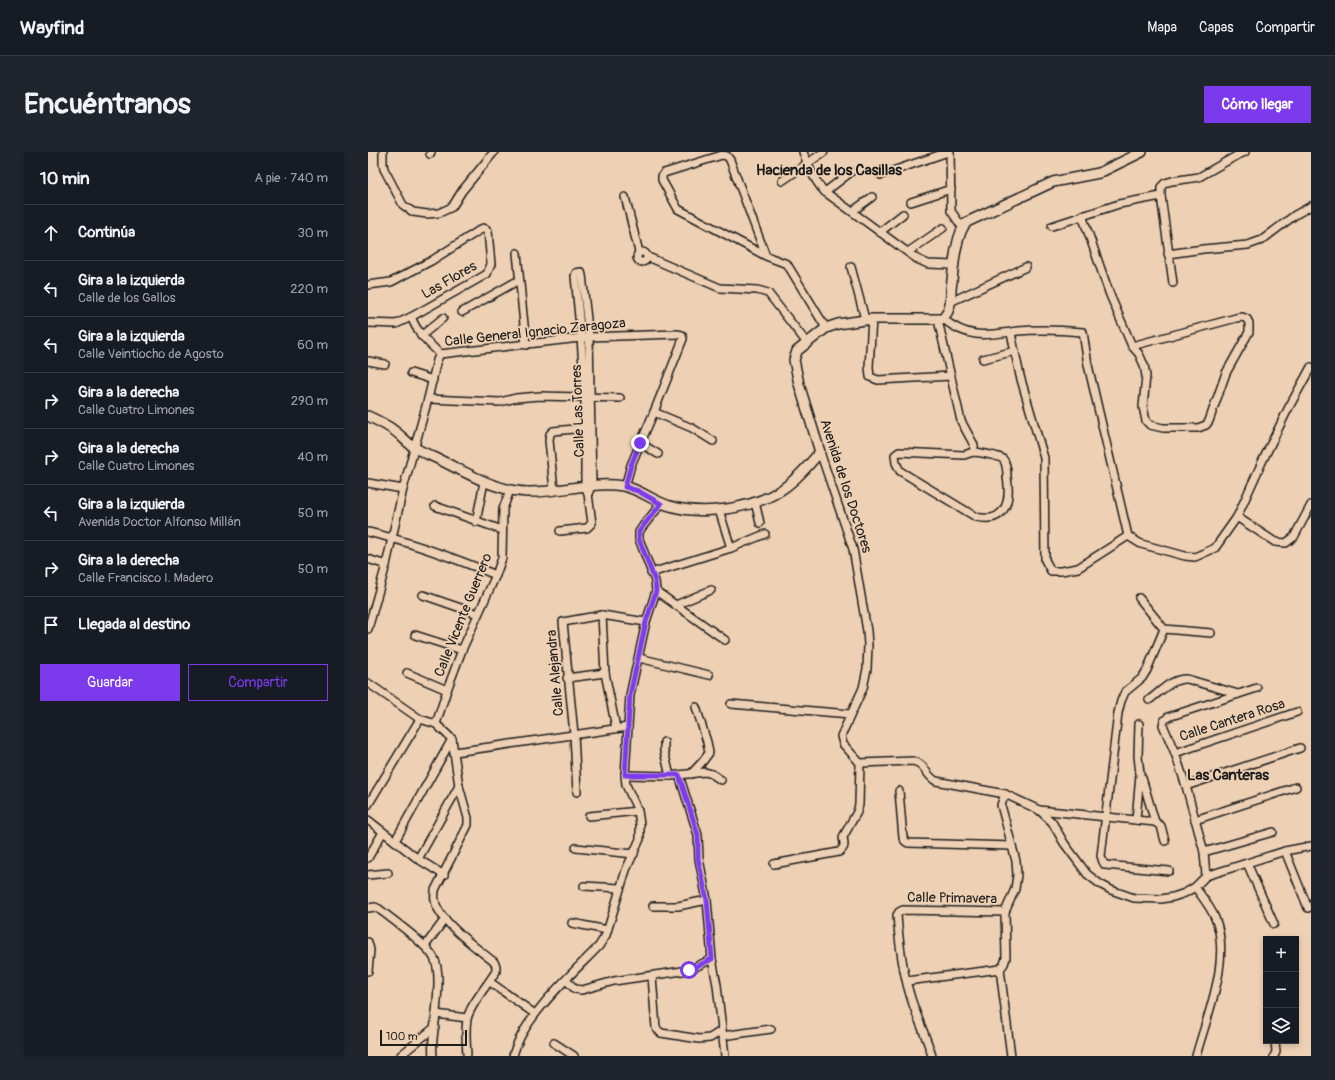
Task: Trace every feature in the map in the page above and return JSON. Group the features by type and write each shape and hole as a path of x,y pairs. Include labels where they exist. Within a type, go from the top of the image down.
{"main road":[{"path":"941,319 948,311 954,265 962,227 967,222 1053,182 1099,173 1142,152"},
{"name":"Avenida de los Doctores","path":"820,452 799,384 794,360 797,351 826,328 838,324 869,319 941,319"},
{"path":"368,416 392,429 414,448 484,482 510,490 528,492 589,488 609,484 638,491 661,504 687,510 719,510 735,508 755,502 780,491 793,481 820,452"}],"street":[{"path":"383,152 384,169 403,205 413,212 426,214 439,213 452,207 462,191 493,152"},
{"path":"803,152 807,164 819,185 825,192 917,259 928,264 954,265"},
{"path":"782,181 824,152"},
{"path":"881,175 949,152 951,211 962,227"},
{"path":"1173,283 1168,254 1161,187 1165,183 1199,177 1246,152"},
{"path":"766,256 730,160 727,156 722,155 664,173 662,180 678,209 766,256 787,264 826,328"},
{"path":"825,192 851,172"},
{"path":"911,202 951,189"},
{"path":"1052,226 1082,215 1126,202 1161,196"},
{"path":"625,197 639,252 637,257 641,262 644,262 648,257 720,288 757,290 768,293 807,343"},
{"path":"853,211 872,197"},
{"path":"1168,254 1241,246 1262,240 1295,215 1311,206"},
{"path":"880,232 903,214"},
{"path":"1082,215 1110,295 1132,346 1139,354 1144,365 1146,376 1143,407 1146,421 1150,425 1163,428 1198,428 1206,425 1209,421 1226,373 1249,332 1249,323 1247,319 1242,317 1236,318 1132,346"},
{"name":"Las Flores","path":"368,285 391,282 431,261 483,228 486,229 491,264 487,274 396,324 368,323"},
{"path":"908,252 943,228"},
{"path":"517,252 526,345"},
{"path":"851,267 869,319 870,377 878,380 951,376"},
{"path":"950,302 1026,267"},
{"name":"Calle Las Torres","path":"578,272 581,272 582,274 589,337 589,488 585,428 588,397 575,276 578,272"},
{"path":"462,312 519,280"},
{"path":"411,317 416,329 440,354"},
{"path":"422,336 443,318"},
{"path":"941,319 954,328 968,333 986,335 1036,330 1083,332 1088,365 1128,536 1141,544 1185,556 1195,557 1215,548 1237,517 1288,409 1311,367"},
{"path":"941,319 961,421 974,445 974,452"},
{"path":"1011,332 1020,376 1044,458 1045,560 1051,571 1078,568 1128,536"},
{"name":"Calle General Ignacio Zaragoza","path":"368,629 371,607 386,565 403,489 428,399 437,360 440,354 589,337 682,335 683,339 654,412"},
{"path":"983,359 1015,351"},
{"path":"368,361 385,364"},
{"path":"412,373 432,380"},
{"path":"428,399 500,402 516,398 540,396 620,398"},
{"path":"625,487 631,465 654,412 692,428 713,441"},
{"path":"554,490 549,440 550,434 553,431 585,428"},
{"path":"640,443 658,454"},
{"name":"Avenida de los Doctores","path":"820,452 853,549 867,631 867,669 863,688 840,736 843,744 860,763"},
{"path":"899,452 964,455 974,452 997,456 1003,459 1006,464 1009,487 1008,504 998,515 990,518 982,519 976,517 906,476 900,471 896,463 895,454 899,452"},
{"path":"476,522 484,482"},
{"path":"368,484 403,489"},
{"path":"560,531 587,528 590,526 592,523 589,488"},
{"name":"Calle Vicente Guerrero","path":"436,724 446,690 502,558 503,509 510,490"},
{"path":"755,502 760,523"},
{"path":"513,1056 515,1046 535,1014 599,946 606,935 626,870 640,839 638,811 626,785 625,775 630,695 646,622 656,591 655,581 639,539 639,532 661,504"},
{"path":"1237,517 1275,542 1286,543 1294,538 1311,505"},
{"path":"435,506 476,522 502,530"},
{"path":"719,510 731,548"},
{"path":"368,532 392,537 426,548 496,575"},
{"path":"651,573 731,548 765,534"},
{"path":"368,559 386,565"},
{"path":"676,605 711,590"},
{"path":"656,591 725,640"},
{"path":"423,595 478,614"},
{"path":"1139,598 1164,629 1211,633"},
{"path":"602,615 605,673 616,728"},
{"name":"Calle Alejandra","path":"577,792 574,734 567,678 563,622 602,615 646,622"},
{"path":"1164,629 1147,670 1142,678 1125,692 1121,700 1118,713 1102,856 1105,865 1169,871"},
{"path":"415,635 462,650"},
{"path":"639,658 708,676"},
{"path":"407,673 446,690"},
{"path":"567,678 605,673"},
{"path":"1149,700 1175,681 1181,679 1187,679 1239,694"},
{"path":"368,683 420,719 436,724 452,739 459,786 468,818 468,825 444,875 435,890 435,900 445,919 459,933 494,962 496,966 496,971 490,982 467,1018 465,1037 467,1054"},
{"path":"1206,876 1204,852 1194,820 1186,786 1175,753 1163,725 1164,721 1168,717 1257,688"},
{"path":"731,704 850,714"},
{"path":"691,774 709,753 696,707"},
{"name":"Calle Cantera Rosa","path":"1175,753 1297,712"},
{"path":"368,805 420,719"},
{"path":"1139,724 1138,756 1140,774 1155,822"},
{"path":"455,752 628,727"},
{"path":"395,841 452,739"},
{"path":"664,742 664,751 670,776"},
{"path":"1186,786 1300,748"},
{"path":"774,864 839,852 844,849 845,846 843,837 857,812 860,763 913,761 923,766 927,774 936,781 1005,794 1039,810 1052,822 1064,843 1087,874 1111,890 1134,898 1161,899 1173,897 1185,893 1206,876 1285,851 1311,846"},
{"path":"625,775 670,776 705,772 712,774 721,780"},
{"path":"1136,820 1140,774"},
{"path":"679,775 698,835 698,859 707,900 712,959 717,985 725,1056"},
{"path":"418,859 459,786"},
{"path":"1194,820 1296,787"},
{"path":"899,791 903,838 908,843 1012,846"},
{"path":"932,1056 910,995 907,981 1000,969 1006,958 1005,912 1014,889 1017,875 1016,861 1001,806 1005,794"},
{"path":"1039,810 1155,822 1161,826 1165,840"},
{"path":"589,816 638,811"},
{"path":"368,820 418,859 444,875"},
{"path":"368,858 382,832"},
{"path":"1204,852 1273,832"},
{"path":"576,848 634,854"},
{"path":"1285,851 1308,908"},
{"path":"1246,863 1274,924"},
{"path":"368,875 388,873"},
{"path":"584,886 620,888"},
{"path":"1194,887 1208,905 1215,918 1219,936 1220,953 1220,968 1196,1056"},
{"path":"653,906 678,906 707,900"},
{"path":"368,908 375,907 379,909 425,946 435,959 437,974 436,1014 432,1048 433,1056"},
{"name":"Calle Primavera","path":"907,981 900,948 897,915 899,912 903,910 1005,912"},
{"path":"425,946 445,919"},
{"path":"572,923 607,930"},
{"path":"368,942 370,950 368,970"},
{"path":"566,980 575,989 582,990 614,981 689,970 712,959"},
{"path":"1000,969 1011,1056"},
{"path":"652,976 656,1028 661,1033 699,1039 710,1038 722,1033 771,1028"},
{"path":"490,982 535,1014"},
{"path":"436,1014 467,1018"},
{"path":"401,1055 434,1027"},
{"path":"554,1044 574,1056"},
{"path":"1276,1044 1278,1055"}],"district":[{"name":"Hacienda de los Casillas","path":"829,170"},
{"name":"Las Canteras","path":"1228,775"}],"route":[{"path":"640,443 631,465 625,487 638,491 661,504 639,532 639,539 655,581 656,591 646,622 630,695 625,775 679,775 698,835 698,859 707,900 712,959 689,970"}]}
